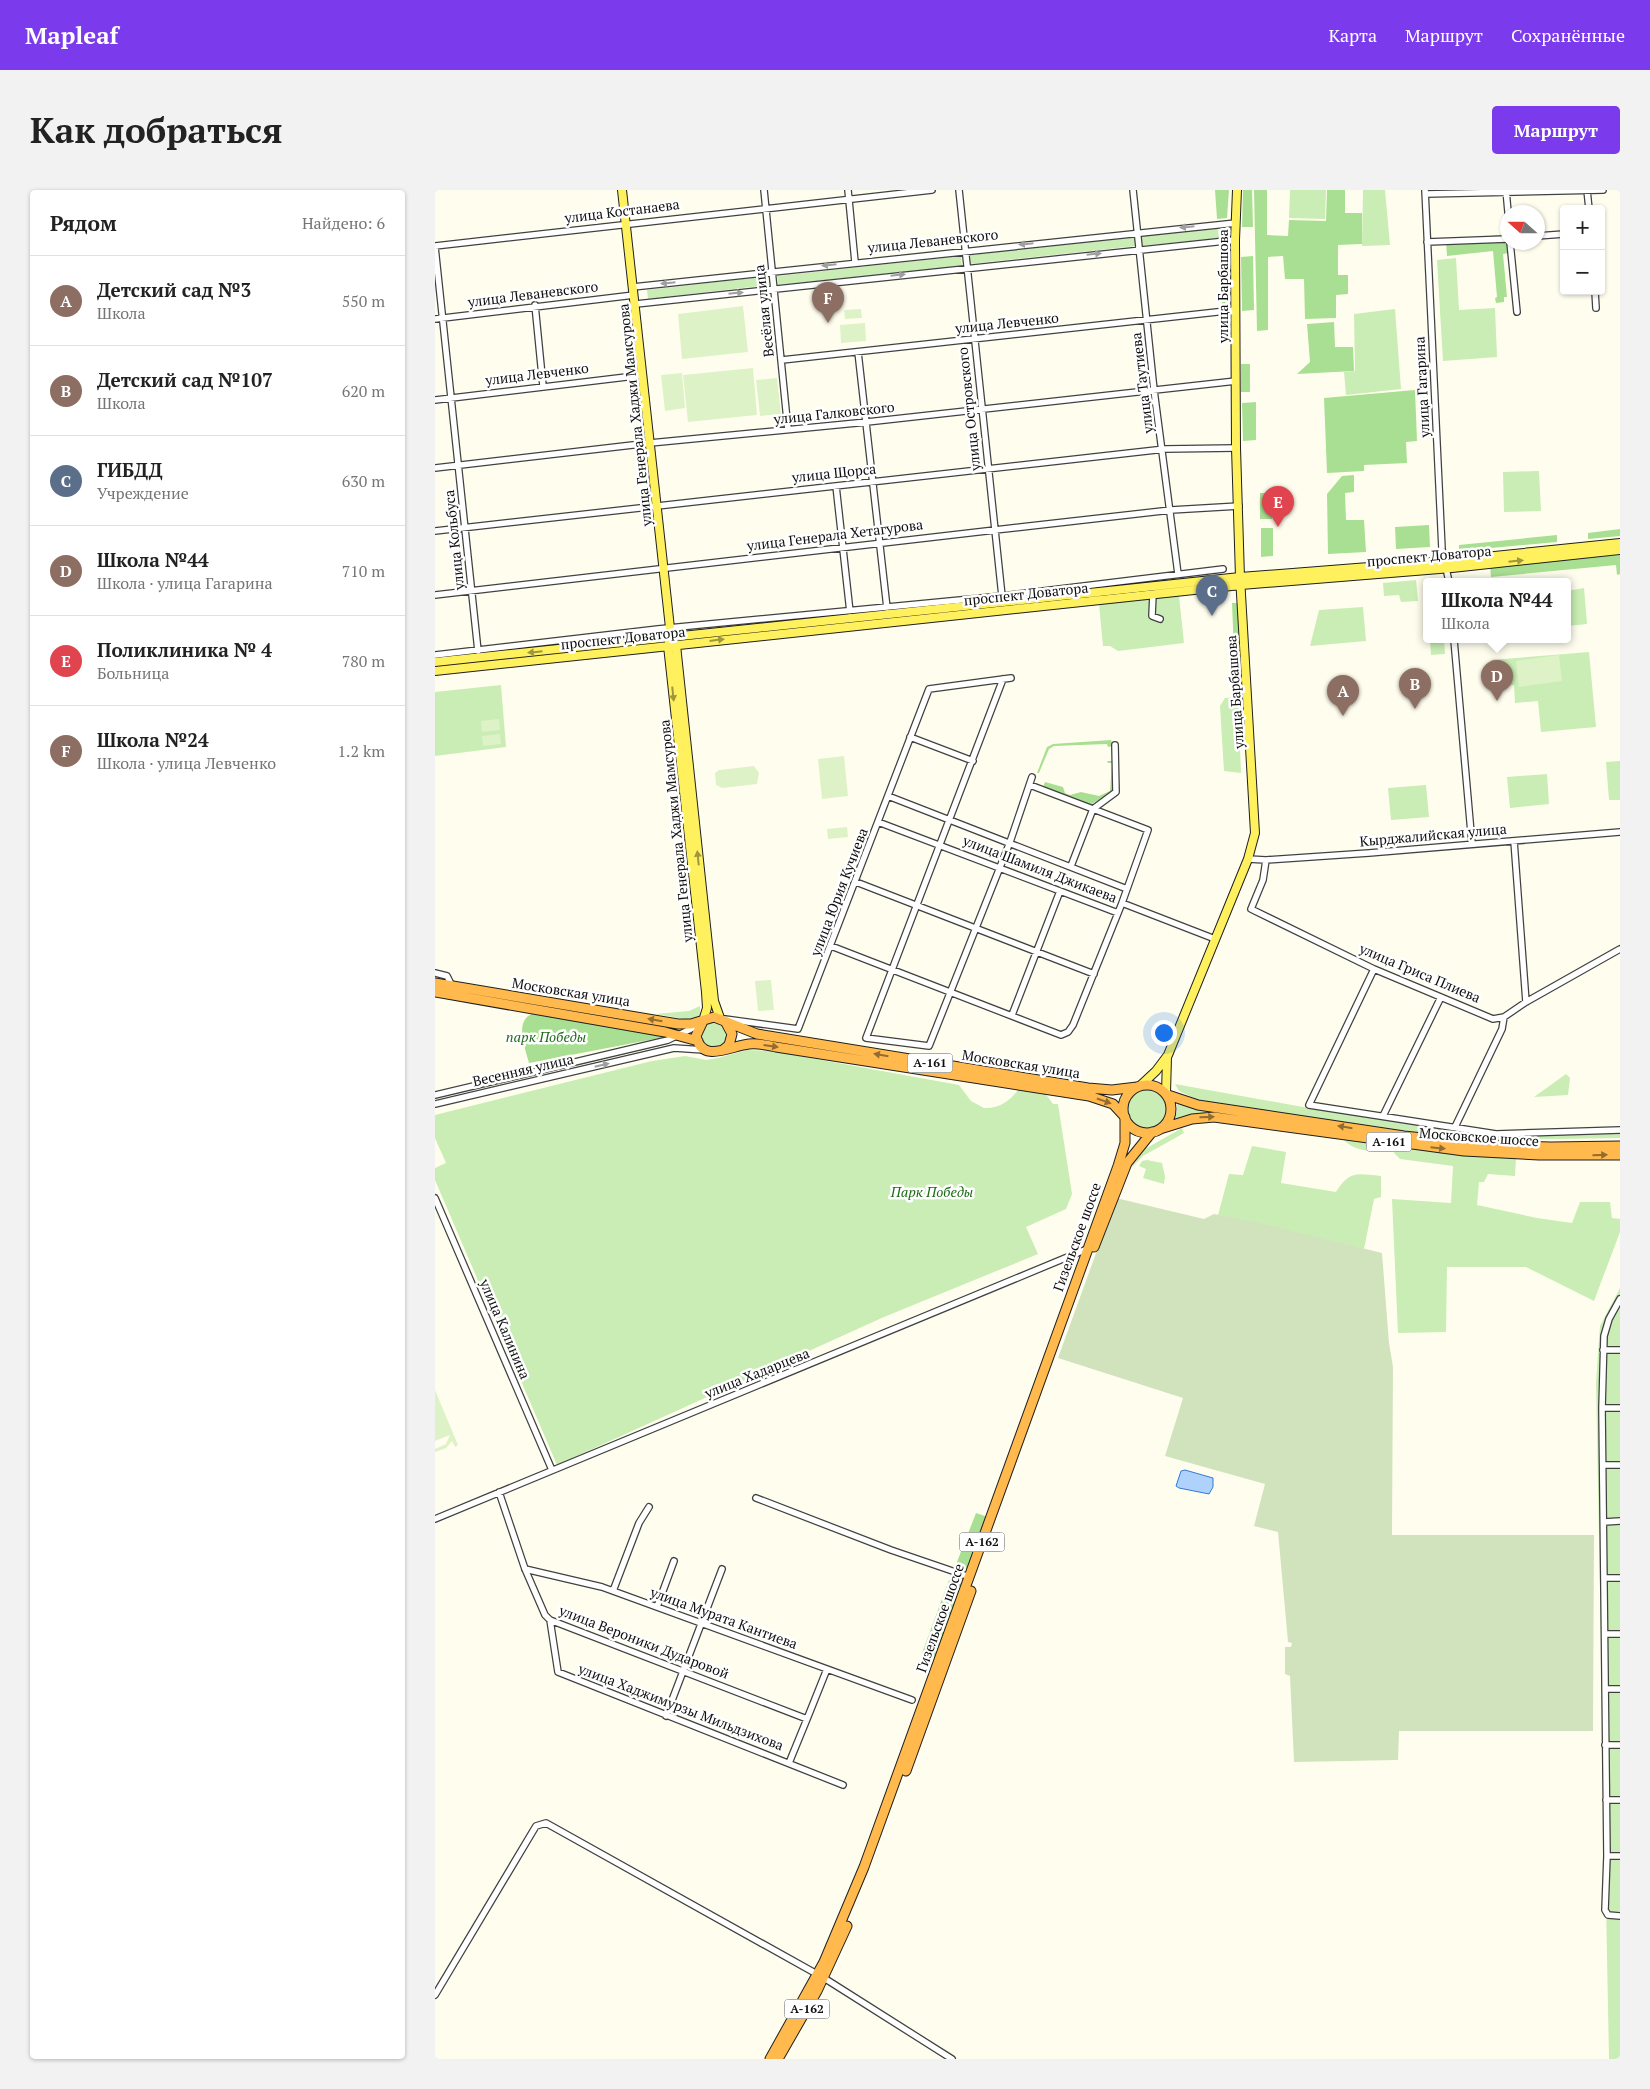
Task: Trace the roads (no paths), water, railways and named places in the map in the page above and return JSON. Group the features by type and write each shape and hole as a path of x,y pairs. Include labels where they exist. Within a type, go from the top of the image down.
{"highway":[{"name":"Московская улица","path":"435,983 678,1024 701,1023 708,1018 723,1020 757,1034 1102,1090 1139,1086"},
{"name":"Московская улица","path":"435,992 547,1010 680,1035 697,1041 705,1050 713,1052 756,1044 1079,1094 1109,1102 1119,1108 1125,1117"},
{"path":"723,1020 732,1034 729,1045 723,1050"},
{"path":"697,1041 701,1023"},
{"path":"1125,1117 1124,1101 1131,1091 1139,1086"},
{"name":"А-161","path":"1139,1086 1157,1086 1167,1094"},
{"path":"1156,1131 1171,1115 1171,1105 1167,1094"},
{"name":"Московское шоссе","path":"1167,1094 1198,1105 1449,1141 1525,1147 1620,1146"},
{"name":"А-161","path":"1125,1117 1138,1131 1156,1131"},
{"name":"Гизельское шоссе","path":"778,2059 846,1930 873,1860 965,1610 1087,1248 1124,1148 1125,1117"},
{"name":"Московское шоссе","path":"1156,1131 1192,1119 1214,1117 1465,1151 1520,1155 1620,1155"},
{"name":"Гизельское шоссе","path":"770,2059 820,1977 865,1867 970,1576 1123,1170 1136,1150 1156,1131"}],"main road":[{"name":"улица Генерала Хаджи Мамсурова","path":"623,190 681,730 706,992 707,1008 701,1023"},
{"name":"улица Барбашова","path":"1139,1086 1156,1071 1168,1055 1248,859 1255,833 1240,581 1236,448 1235,240 1237,190"},
{"name":"проспект Доватора","path":"1446,565 1620,543"},
{"name":"проспект Доватора","path":"435,662 1240,581 1620,550"},
{"name":"проспект Доватора","path":"435,671 1153,594 1240,581"},
{"name":"улица Генерала Хаджи Мамсурова","path":"681,730 714,1001 723,1020"},
{"name":"улица Барбашова","path":"1167,1094 1168,1055"}],"street":[{"name":"Весёлая улица","path":"764,190 788,430"},
{"path":"848,190 855,262"},
{"name":"улица Костанаева","path":"435,246 932,190"},
{"name":"улица Островского","path":"959,190 1002,596"},
{"name":"улица Таутиева","path":"1133,190 1154,390 1178,574"},
{"path":"1587,190 1589,205"},
{"path":"1425,192 1603,190"},
{"path":"1506,191 1507,205"},
{"name":"улица Гагарина","path":"1425,192 1446,565 1448,578"},
{"name":"улица Леваневского","path":"435,319 773,271 1236,222"},
{"path":"1545,235 1560,234"},
{"path":"1427,242 1500,239"},
{"path":"635,304 967,267 1235,240"},
{"name":"улица Кольбуса","path":"435,246 478,651"},
{"path":"1511,250 1517,312"},
{"path":"1595,295 1596,308"},
{"path":"535,305 543,386"},
{"name":"улица Левченко","path":"782,360 1235,310"},
{"path":"858,352 887,608"},
{"name":"улица Левченко","path":"435,400 643,375"},
{"name":"улица Галковского","path":"435,468 649,442 867,422 1236,381"},
{"name":"улица Щорса","path":"435,531 988,468 1163,450 1236,448"},
{"path":"836,486 850,612"},
{"name":"улица Генерала Хетагурова","path":"435,595 1171,510 1239,506"},
{"name":"проспект Доватора","path":"435,656 670,628 1002,596 1223,569"},
{"path":"1153,594 1153,616 1160,620"},
{"path":"1454,643 1472,844"},
{"path":"1011,678 1003,678 866,1038 929,1046 1000,868 1033,777"},
{"name":"улица Юрия Кучиева","path":"723,1020 798,1029 929,689 1003,678"},
{"path":"910,737 973,761"},
{"path":"1071,866 1093,809 1116,792 1115,745"},
{"path":"1030,785 1149,830 1122,903"},
{"name":"улица Шамиля Джикаева","path":"888,796 1127,889"},
{"name":"улица Шамиля Джикаева","path":"879,822 1118,913 1122,903 1215,939"},
{"name":"Кырджалийская улица","path":"1248,859 1266,860 1620,832"},
{"path":"1514,841 1526,1002"},
{"name":"улица Гриса Плиева","path":"1266,860 1263,880 1251,909 1374,969 1493,1018 1504,1017"},
{"path":"856,882 977,927 1094,974"},
{"path":"1012,1016 1060,891"},
{"path":"831,946 1012,1016 1064,1034 1073,1025 1118,913"},
{"path":"1455,1127 1502,1029 1504,1017 1526,1002 1620,948"},
{"path":"1374,969 1309,1105 1496,1134 1620,1130"},
{"path":"435,973 447,976 452,986"},
{"path":"1383,1116 1441,997"},
{"name":"Весенняя улица","path":"435,1095 680,1035 701,1023"},
{"name":"Весенняя улица","path":"435,1104 673,1048 705,1050"},
{"name":"улица Калинина","path":"435,1198 552,1470"},
{"name":"улица Хадарцева","path":"435,1519 1087,1248"},
{"path":"1620,1299 1606,1326 1603,1350 1607,1856 1605,1910 1609,1915 1620,1916"},
{"path":"1603,1350 1620,1350"},
{"path":"1603,1408 1620,1408"},
{"path":"1604,1465 1620,1464"},
{"name":"улица Вероники Дударовой","path":"499,1492 525,1569 545,1615 551,1620 807,1719"},
{"path":"756,1498 891,1550 970,1576"},
{"path":"613,1591 639,1523 649,1507"},
{"path":"1604,1522 1620,1521"},
{"path":"657,1607 674,1561"},
{"name":"улица Мурата Кантиева","path":"525,1569 613,1591 912,1700"},
{"path":"666,1716 722,1569"},
{"path":"1605,1578 1620,1578"},
{"name":"улица Хаджимурзы Мильдзихова","path":"551,1620 558,1672 843,1785"},
{"path":"1606,1634 1620,1634"},
{"path":"789,1763 827,1669"},
{"path":"1605,1690 1620,1689"},
{"path":"1605,1746 1620,1745"},
{"path":"1606,1800 1620,1800"},
{"path":"435,1995 520,1850 536,1826 546,1824 820,1977 952,2059"},
{"path":"1607,1856 1620,1856"}],"water":[{"path":"1185,1470 1213,1478 1213,1487 1209,1494 1176,1486 1181,1471"}],"place":[{"name":"Школа №24","path":"828,323"},
{"name":"Поликлиника № 4","path":"1278,527"},
{"name":"ГИБДД","path":"1212,616"},
{"name":"Школа №44","path":"1497,701"},
{"name":"Детский сад №107","path":"1415,709"},
{"name":"Детский сад №3","path":"1343,716"}],"park label":[{"name":"парк Победы","path":"546,1037"},
{"name":"Парк Победы","path":"932,1192"}]}
